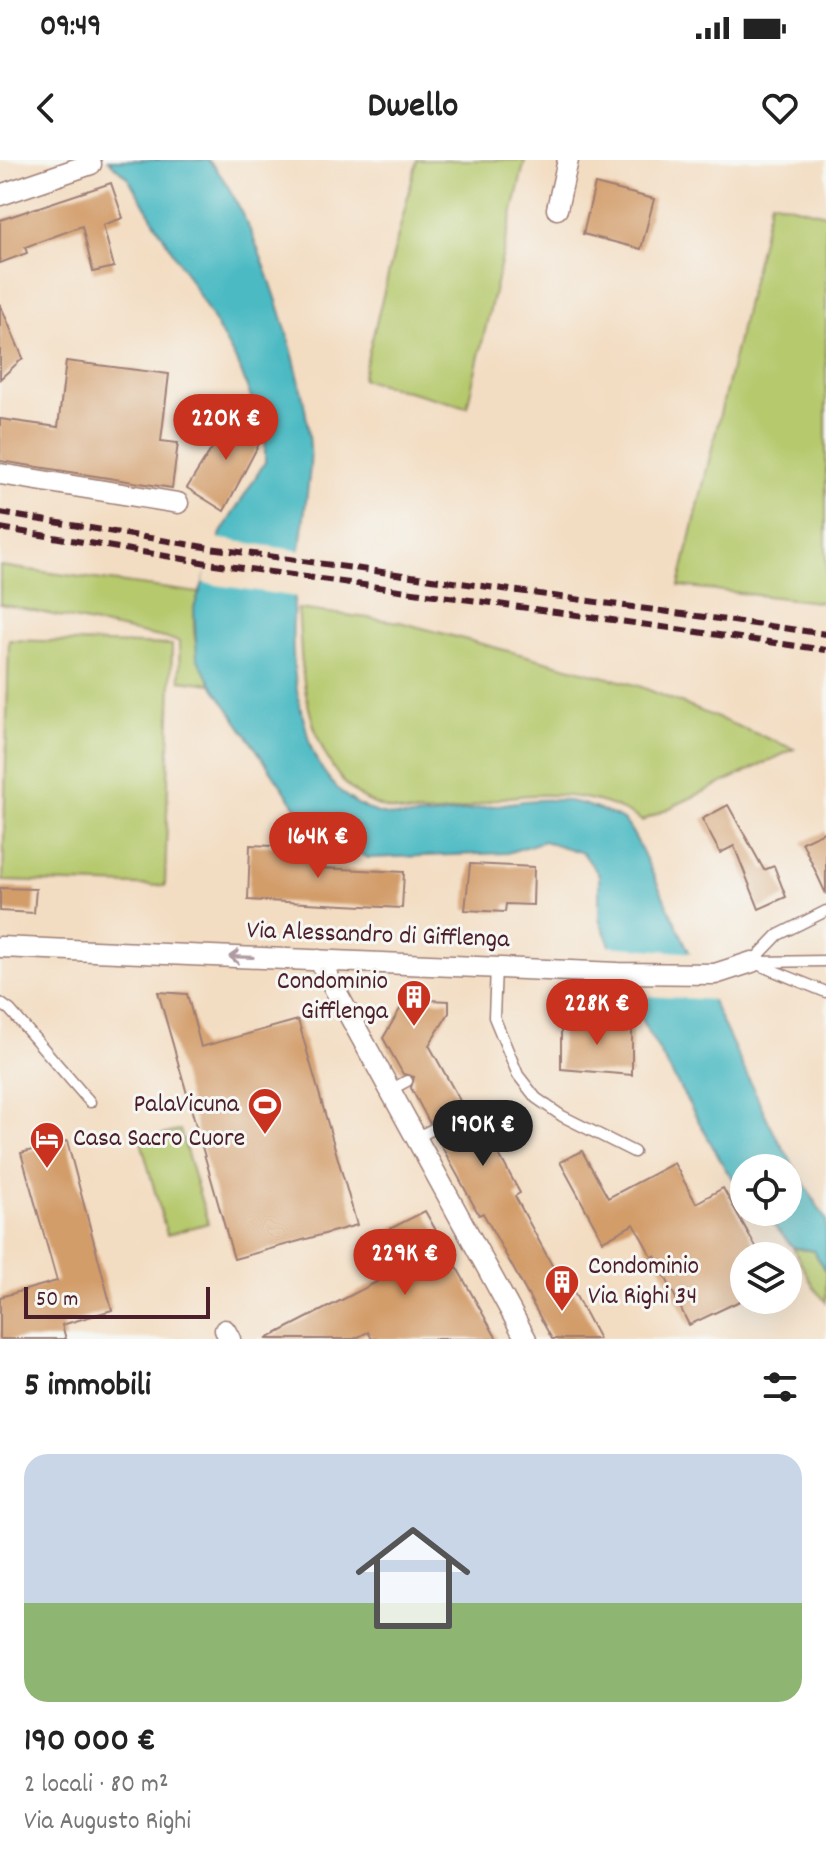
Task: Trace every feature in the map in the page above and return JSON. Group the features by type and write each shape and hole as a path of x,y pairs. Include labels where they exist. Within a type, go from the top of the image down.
{"street":[{"path":"557,209 568,160"},
{"path":"0,195 91,164"},
{"path":"0,474 178,503"},
{"name":"Via Alessandro di Gifflenga","path":"0,947 618,973 715,974 752,962"},
{"path":"319,960 398,1085 526,1339"}],"lane":[{"path":"752,962 778,935 826,911"},
{"path":"752,962 826,961"},
{"path":"752,962 826,992"},
{"path":"496,967 494,1017 518,1075 536,1098 562,1116 634,1152"},
{"path":"0,1003 10,1010 90,1102"}],"green space":[{"path":"417,160 525,160 467,407 362,379"},
{"path":"771,201 826,214 826,603 679,586"},
{"path":"0,566 199,593 194,616 195,640 212,684 180,680 179,641 0,604"},
{"path":"298,609 400,622 639,686 794,749 642,821 610,805 557,795 502,798 455,811 423,814 395,811 372,803 352,790 336,773 324,751 304,684"},
{"path":"9,640 172,645 165,886 3,881"},
{"path":"180,1130 208,1223 167,1235 141,1141"},
{"path":"802,1249 814,1251 826,1273 826,1302 814,1288 802,1265"}],"water":[{"path":"108,160 208,160 226,184 244,218 278,306 303,397 309,436 310,466 294,596 293,660 297,692 316,759 343,794 374,812 409,817 523,801 561,800 597,809 625,822 643,853 772,1129 787,1154 730,1154 730,1175 726,1170 640,1017 599,919 599,875 583,853 544,841 507,853 368,858 325,836 298,810 215,689 197,658 194,608 221,533 265,462 265,435 239,366 128,178"},
{"path":"802,1180 826,1220 826,1273 814,1251 802,1249 802,1242 789,1242 774,1226 802,1226"}],"pier":[{"path":"215,538 302,551 297,597 203,583"},
{"path":"606,946 694,953 716,1000 629,995"}],"building":[{"path":"111,183 123,218 103,225 114,267 93,272 82,226 25,247 27,253 0,263 0,220"},
{"path":"595,184 654,199 641,249 583,234"},
{"path":"0,304 23,358 0,379"},
{"path":"66,361 169,374 161,441 178,443 172,488 0,461 0,419 58,427"},
{"path":"239,405 259,444 224,511 187,488"},
{"path":"728,805 764,870 774,866 786,897 759,909 734,846 720,853 702,819"},
{"path":"826,831 826,894 802,842"},
{"path":"250,845 320,848 319,868 404,872 402,908 248,900"},
{"path":"470,864 534,867 533,905 506,904 505,912 465,910"},
{"path":"0,888 36,889 34,913 0,911"},
{"name":"PalaVicuna","path":"158,992 187,994 201,1047 298,1020 357,1225 234,1259"},
{"path":"406,999 449,1001 449,1013 429,1045 469,1117 483,1109 502,1143 495,1147 520,1193 515,1196 555,1271 561,1268 599,1339 552,1339 483,1213 479,1215 436,1136 440,1125 429,1122 411,1088 414,1077 403,1074 383,1038"},
{"path":"561,1022 632,1022 632,1075 561,1069"},
{"path":"67,1141 112,1310 62,1325 66,1339 0,1339 0,1297 57,1281 21,1153"},
{"path":"582,1151 608,1198 674,1163 696,1203 723,1188 730,1201 730,1226 744,1226 753,1242 730,1242 730,1306 689,1325 655,1256 652,1257 634,1224 603,1241 560,1162"},
{"path":"425,1211 497,1339 372,1339 368,1332 354,1339 266,1339 400,1270 380,1234"}],"railway":[{"path":"0,513 210,548 826,634"},
{"path":"0,528 207,563 826,650"}],"place":[{"name":"Condominio Gifflenga","path":"414,1028"},
{"name":"PalaVicuna","path":"265,1136"},
{"name":"Casa Sacro Cuore","path":"47,1170"},
{"name":"Condominio Via Righi 34","path":"562,1313"}]}
